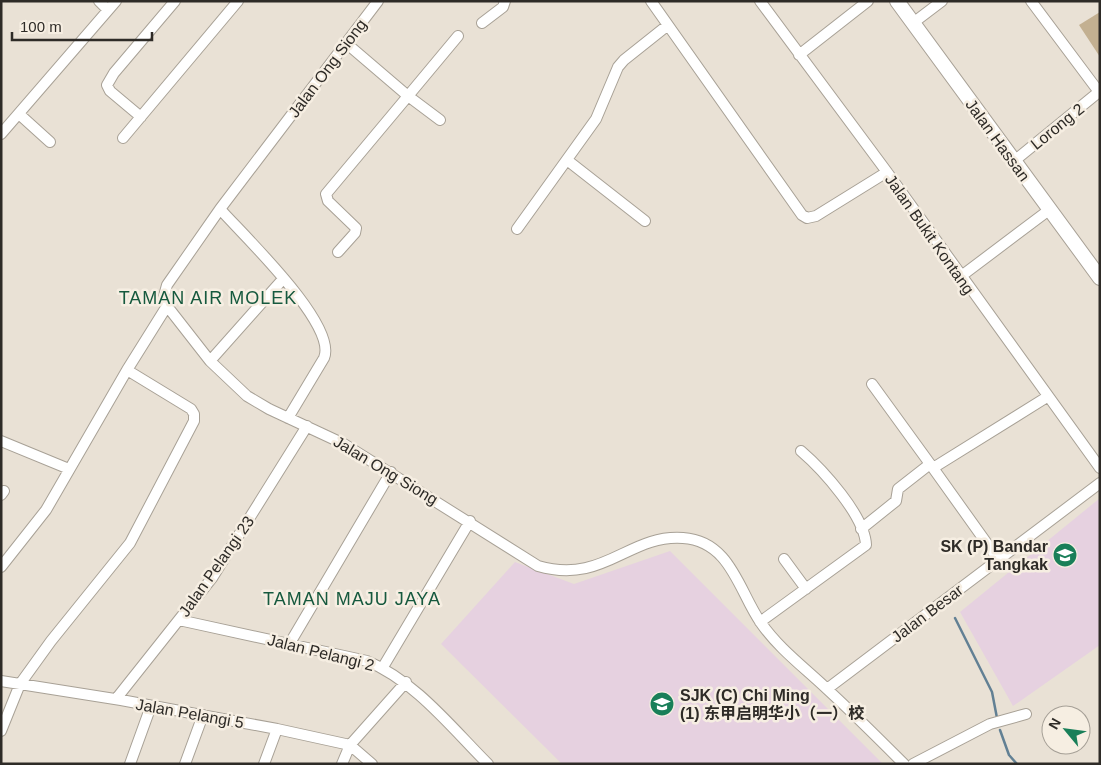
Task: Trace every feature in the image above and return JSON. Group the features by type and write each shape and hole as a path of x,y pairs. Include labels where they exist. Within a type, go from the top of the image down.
{"street":[{"path":"99,1 108,10"},
{"path":"1,134 116,1"},
{"path":"141,117 110,91 108,85 114,73 175,1"},
{"path":"123,138 238,1"},
{"name":"Jalan Ong Siong","path":"378,1 220,209 165,289 164,296 167,306 210,361 247,396 288,418 344,444 392,472 529,561 546,568 564,571 591,568 653,542 673,538 692,540 712,550 727,562 760,622 780,646 904,764"},
{"path":"482,24 503,7 505,1"},
{"path":"650,1 802,215 807,218 816,216 886,172"},
{"name":"Jalan Bukit Kontang","path":"760,1 1100,468"},
{"path":"799,55 868,1"},
{"name":"Jalan Hassan","path":"897,1 1100,278"},
{"path":"913,23 942,1"},
{"path":"1031,1 1100,91"},
{"path":"517,229 596,119 614,74 624,60 668,25"},
{"path":"338,252 355,233 356,228 328,201 326,194 458,36"},
{"path":"346,43 408,96 440,120"},
{"name":"Lorong 2","path":"1014,161 1100,91"},
{"path":"19,114 50,142"},
{"path":"567,160 645,221"},
{"path":"220,209 308,307 325,340 327,347 324,358 288,418"},
{"path":"960,277 1049,210"},
{"path":"210,361 283,279"},
{"path":"2,564 46,510 127,370 167,306"},
{"path":"1,732 20,684 51,641 130,544 194,421 194,414 191,409 127,370"},
{"path":"872,384 998,559"},
{"path":"861,529 896,501 898,489 931,466 1047,397"},
{"name":"Jalan Pelangi 23","path":"116,699 212,578 308,426"},
{"path":"1,441 69,469"},
{"path":"760,622 864,547 866,542 852,508 818,467 801,450"},
{"path":"290,643 392,472"},
{"name":"Jalan Besar","path":"827,689 1100,483"},
{"path":"383,667 470,521"},
{"path":"784,559 806,589"},
{"name":"Jalan Pelangi 2","path":"179,620 290,643 367,661 383,667 406,682 488,764"},
{"name":"Jalan Pelangi 5","path":"1,682 116,699 277,728 350,745 372,764"},
{"path":"342,764 350,745 406,682"},
{"path":"130,764 151,706"},
{"path":"913,764 990,724 1026,714"},
{"path":"185,764 202,715"},
{"path":"264,764 277,728"}],"shaded area":[{"path":"1100,12 1100,57 1079,25"},
{"name":"SK (P) Bandar Tangkak","path":"1100,498 1100,645 1013,706 960,612"},
{"name":"SJK (C) Chi Ming (1) 东甲启明华小（一）校","path":"670,551 883,764 562,764 441,644 515,562 574,584"}],"waterway":[{"path":"955,618 992,692 997,718"},
{"path":"1000,730 1009,755 1017,764"}],"place":[{"name":"SK (P) Bandar Tangkak","path":"1065,555"},
{"name":"SJK (C) Chi Ming (1) 东甲启明华小（一）校","path":"662,704"}],"district":[{"name":"TAMAN AIR MOLEK","path":"208,298"},
{"name":"TAMAN MAJU JAYA","path":"352,599"}]}
